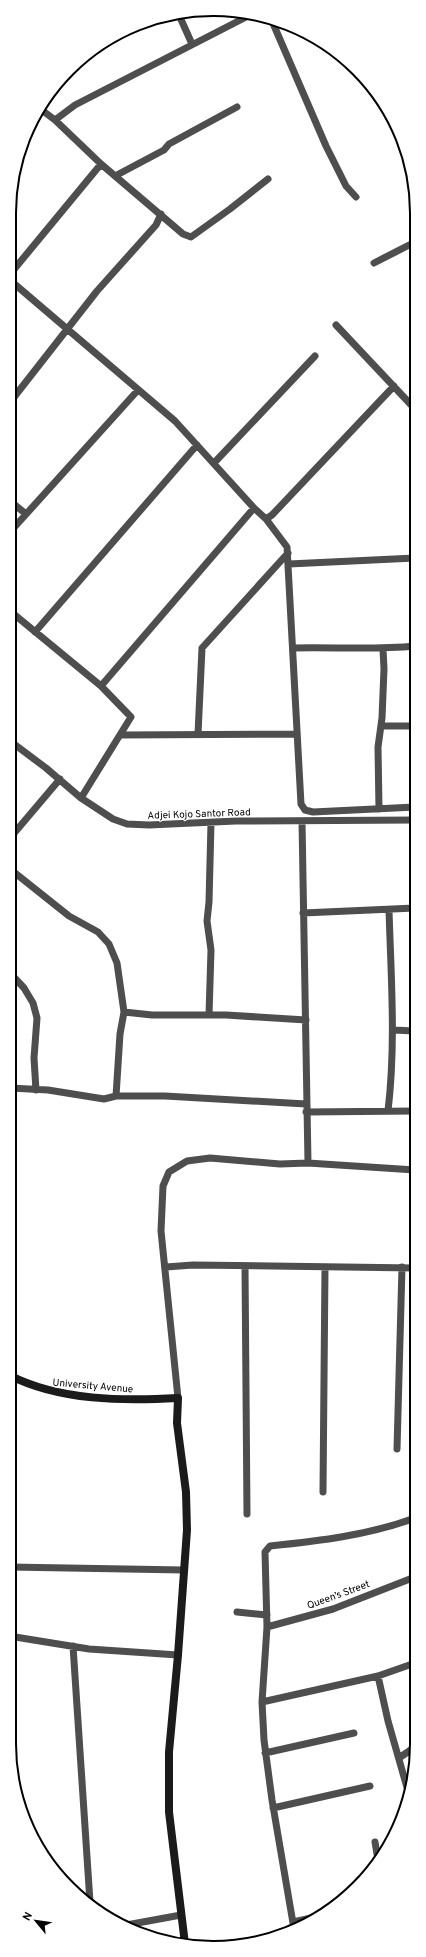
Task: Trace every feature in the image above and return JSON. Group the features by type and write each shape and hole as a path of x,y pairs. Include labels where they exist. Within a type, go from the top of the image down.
{"street":[{"path":"181,19 192,44"},
{"path":"55,120 75,104 243,19"},
{"path":"274,26 326,146 346,186 356,197"},
{"path":"115,176 164,150 169,144 237,107"},
{"path":"44,112 55,120 101,164 183,234 191,237 225,213 268,179"},
{"path":"16,267 101,164"},
{"path":"16,394 68,329 96,291 156,224 161,214"},
{"path":"374,263 410,245"},
{"path":"16,285 175,421 254,508 266,519 287,547 301,804 304,810 313,812 410,807"},
{"path":"336,324 410,404"},
{"path":"214,463 315,356"},
{"path":"266,519 272,515 394,386"},
{"path":"16,525 138,390"},
{"path":"36,632 197,445"},
{"path":"16,506 26,514"},
{"path":"102,686 254,508"},
{"path":"198,734 202,648 288,553"},
{"path":"289,564 410,558"},
{"path":"16,616 102,686 132,717 81,798"},
{"path":"293,648 346,647 383,649 410,646"},
{"path":"379,809 378,747 382,726 384,669 383,649"},
{"path":"382,726 410,726"},
{"path":"121,735 297,734"},
{"name":"Adjei Kojo Santor Road","path":"16,746 81,798 113,820 127,824 149,825 236,821 410,820"},
{"path":"16,831 60,780"},
{"path":"302,821 308,1163"},
{"path":"209,1015 211,950 207,922 211,823"},
{"path":"16,875 69,916 98,932 108,944 117,963 124,1012 120,1034 116,1096"},
{"path":"303,914 410,908"},
{"path":"388,1111 391,1084 392,1030 389,910"},
{"path":"16,979 24,988 33,1003 37,1018 34,1058 36,1090"},
{"path":"124,1012 152,1015 209,1015 306,1020"},
{"path":"392,1030 410,1031"},
{"path":"16,1088 104,1099 116,1096 165,1096 306,1104"},
{"path":"306,1112 410,1111"},
{"path":"184,1939 169,1812 169,1752 184,1570 186,1492 177,1422 178,1398 166,1267 161,1231 165,1179 172,1169 187,1161 210,1158 280,1164 308,1163 410,1170"},
{"path":"166,1267 193,1265 410,1268"},
{"path":"245,1266 247,1514"},
{"path":"323,1492 325,1267"},
{"path":"396,1449 402,1268"},
{"name":"University Avenue","path":"16,1378 43,1390 66,1394 127,1398 178,1398"},
{"path":"293,1924 265,1753 262,1702 267,1627 265,1556 268,1547 321,1541 384,1527 410,1519"},
{"path":"16,1567 184,1570"},
{"name":"Queen’s Street","path":"267,1627 333,1609 410,1579"},
{"path":"237,1612 267,1614"},
{"path":"16,1637 73,1646 178,1655"},
{"path":"73,1646 90,1897"},
{"path":"262,1702 378,1676 410,1665"},
{"path":"378,1676 388,1721 406,1783"},
{"path":"265,1753 354,1733"},
{"path":"399,1758 410,1750"},
{"path":"273,1808 370,1786"},
{"path":"375,1842 377,1853"},
{"path":"133,1924 181,1915"}]}
